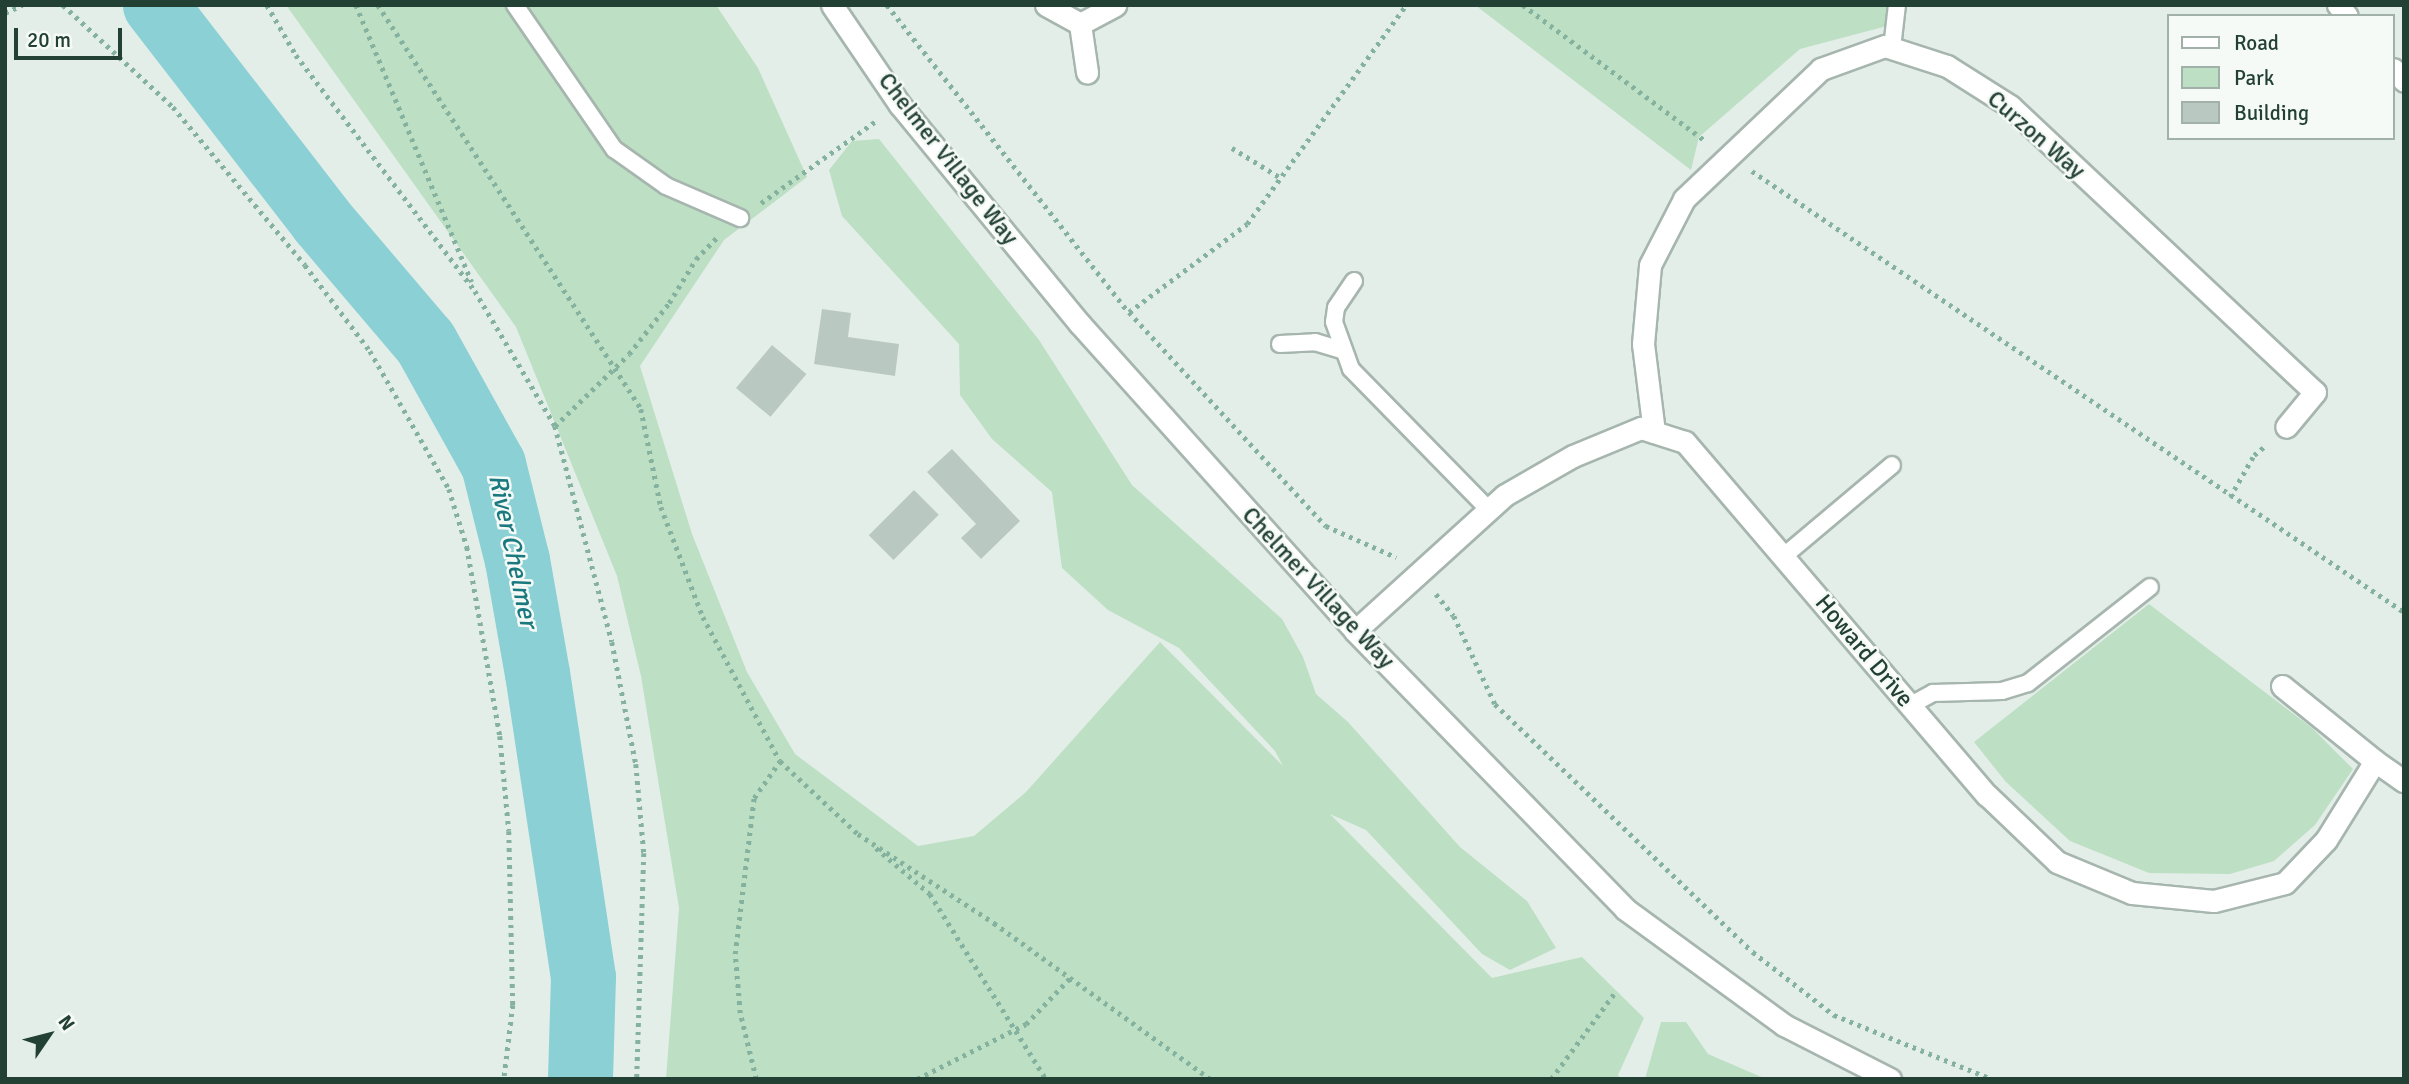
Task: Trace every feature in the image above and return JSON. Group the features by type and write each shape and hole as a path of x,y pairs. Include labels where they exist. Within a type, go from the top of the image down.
{"street":[{"name":"Chelmer Village Way","path":"832,5 900,105 1080,324 1355,631 1625,909 1784,1025 1890,1079"},
{"path":"1046,5 1080,24"},
{"path":"1080,24 1115,5"},
{"path":"1080,24 1087,72"},
{"path":"1654,432 1643,344 1650,265 1684,198 1821,69 1885,46 1892,48"},
{"name":"Curzon Way","path":"1892,48 1947,66 2010,106 2315,392 2286,427"},
{"name":"Howard Drive","path":"1355,631 1420,575 1505,495 1573,456 1641,428 1685,442 1987,795 2057,862 2132,893 2214,901 2285,883 2326,840 2375,761"},
{"path":"2282,686 2404,781"}],"lane":[{"path":"514,5 614,149 666,186 740,218"},
{"path":"1892,48 1897,5"},
{"path":"1354,281 1336,308 1334,323 1341,350 1351,369 1489,510"},
{"path":"1280,344 1315,342 1341,350"},
{"path":"1784,556 1892,465"},
{"path":"1911,705 1933,693 2002,691 2028,683 2150,587"}],"path":[{"path":"5,13 22,5"},
{"path":"63,5 173,107 305,265 370,351 449,489 467,547 499,736 509,831 513,1005 504,1079"},
{"path":"267,5 296,55 475,291 555,426 612,642 636,764 643,853 637,1079"},
{"path":"356,5 475,291"},
{"path":"378,5 641,409 662,507 703,617 780,761 858,834 930,894 1046,1079"},
{"path":"887,5 1129,312 1325,526 1395,556 1420,575 1454,616 1495,704 1752,952 1834,1016 1992,1079"},
{"path":"1129,312 1247,224 1406,5"},
{"path":"1523,5 1728,154 2230,497 2404,612"},
{"path":"555,426 615,368 669,303 696,259 740,218 900,105"},
{"path":"1233,148 1281,178"},
{"path":"2230,497 2254,455 2286,427"},
{"path":"756,1079 740,1013 735,954 754,798 780,761"},
{"path":"858,834 1070,978 1210,1079"},
{"path":"917,1079 1015,1030 1070,978"},
{"path":"1551,1079 1616,991"}],"green space":[{"path":"286,5 716,5 758,68 807,177 724,240 640,366 692,534 747,672 795,754 918,846 974,836 1026,792 1160,642 1283,766 1275,751 1179,648 1108,610 1062,568 1052,492 992,439 960,395 959,344 842,216 829,170 852,141 879,139 1039,340 1132,485 1282,619 1303,657 1316,694 1348,722 1460,847 1527,901 1556,948 1510,970 1482,954 1366,830 1330,814 1492,978 1582,957 1644,1018 1618,1075 1621,1079 666,1079 679,908 641,676 617,576 516,327"},
{"path":"1475,5 1888,5 1887,26 1800,49 1699,137 1691,170"},
{"path":"2149,604 2312,728 2353,769 2315,825 2274,861 2230,874 2149,873 2070,841 2006,782 1974,742"},
{"path":"1661,1022 1686,1022 1708,1054 1766,1079 1645,1079"}],"building":[{"path":"822,309 851,313 848,337 899,344 895,376 814,364"},
{"path":"772,345 806,374 770,417 736,388"},
{"path":"952,449 1020,521 981,559 961,538 976,524 927,472"},
{"path":"914,490 939,515 893,560 869,535"}],"waterway":[{"name":"River Chelmer","path":"155,5 321,220 425,342 493,464 517,560 537,673 583,977 580,1079"}]}
